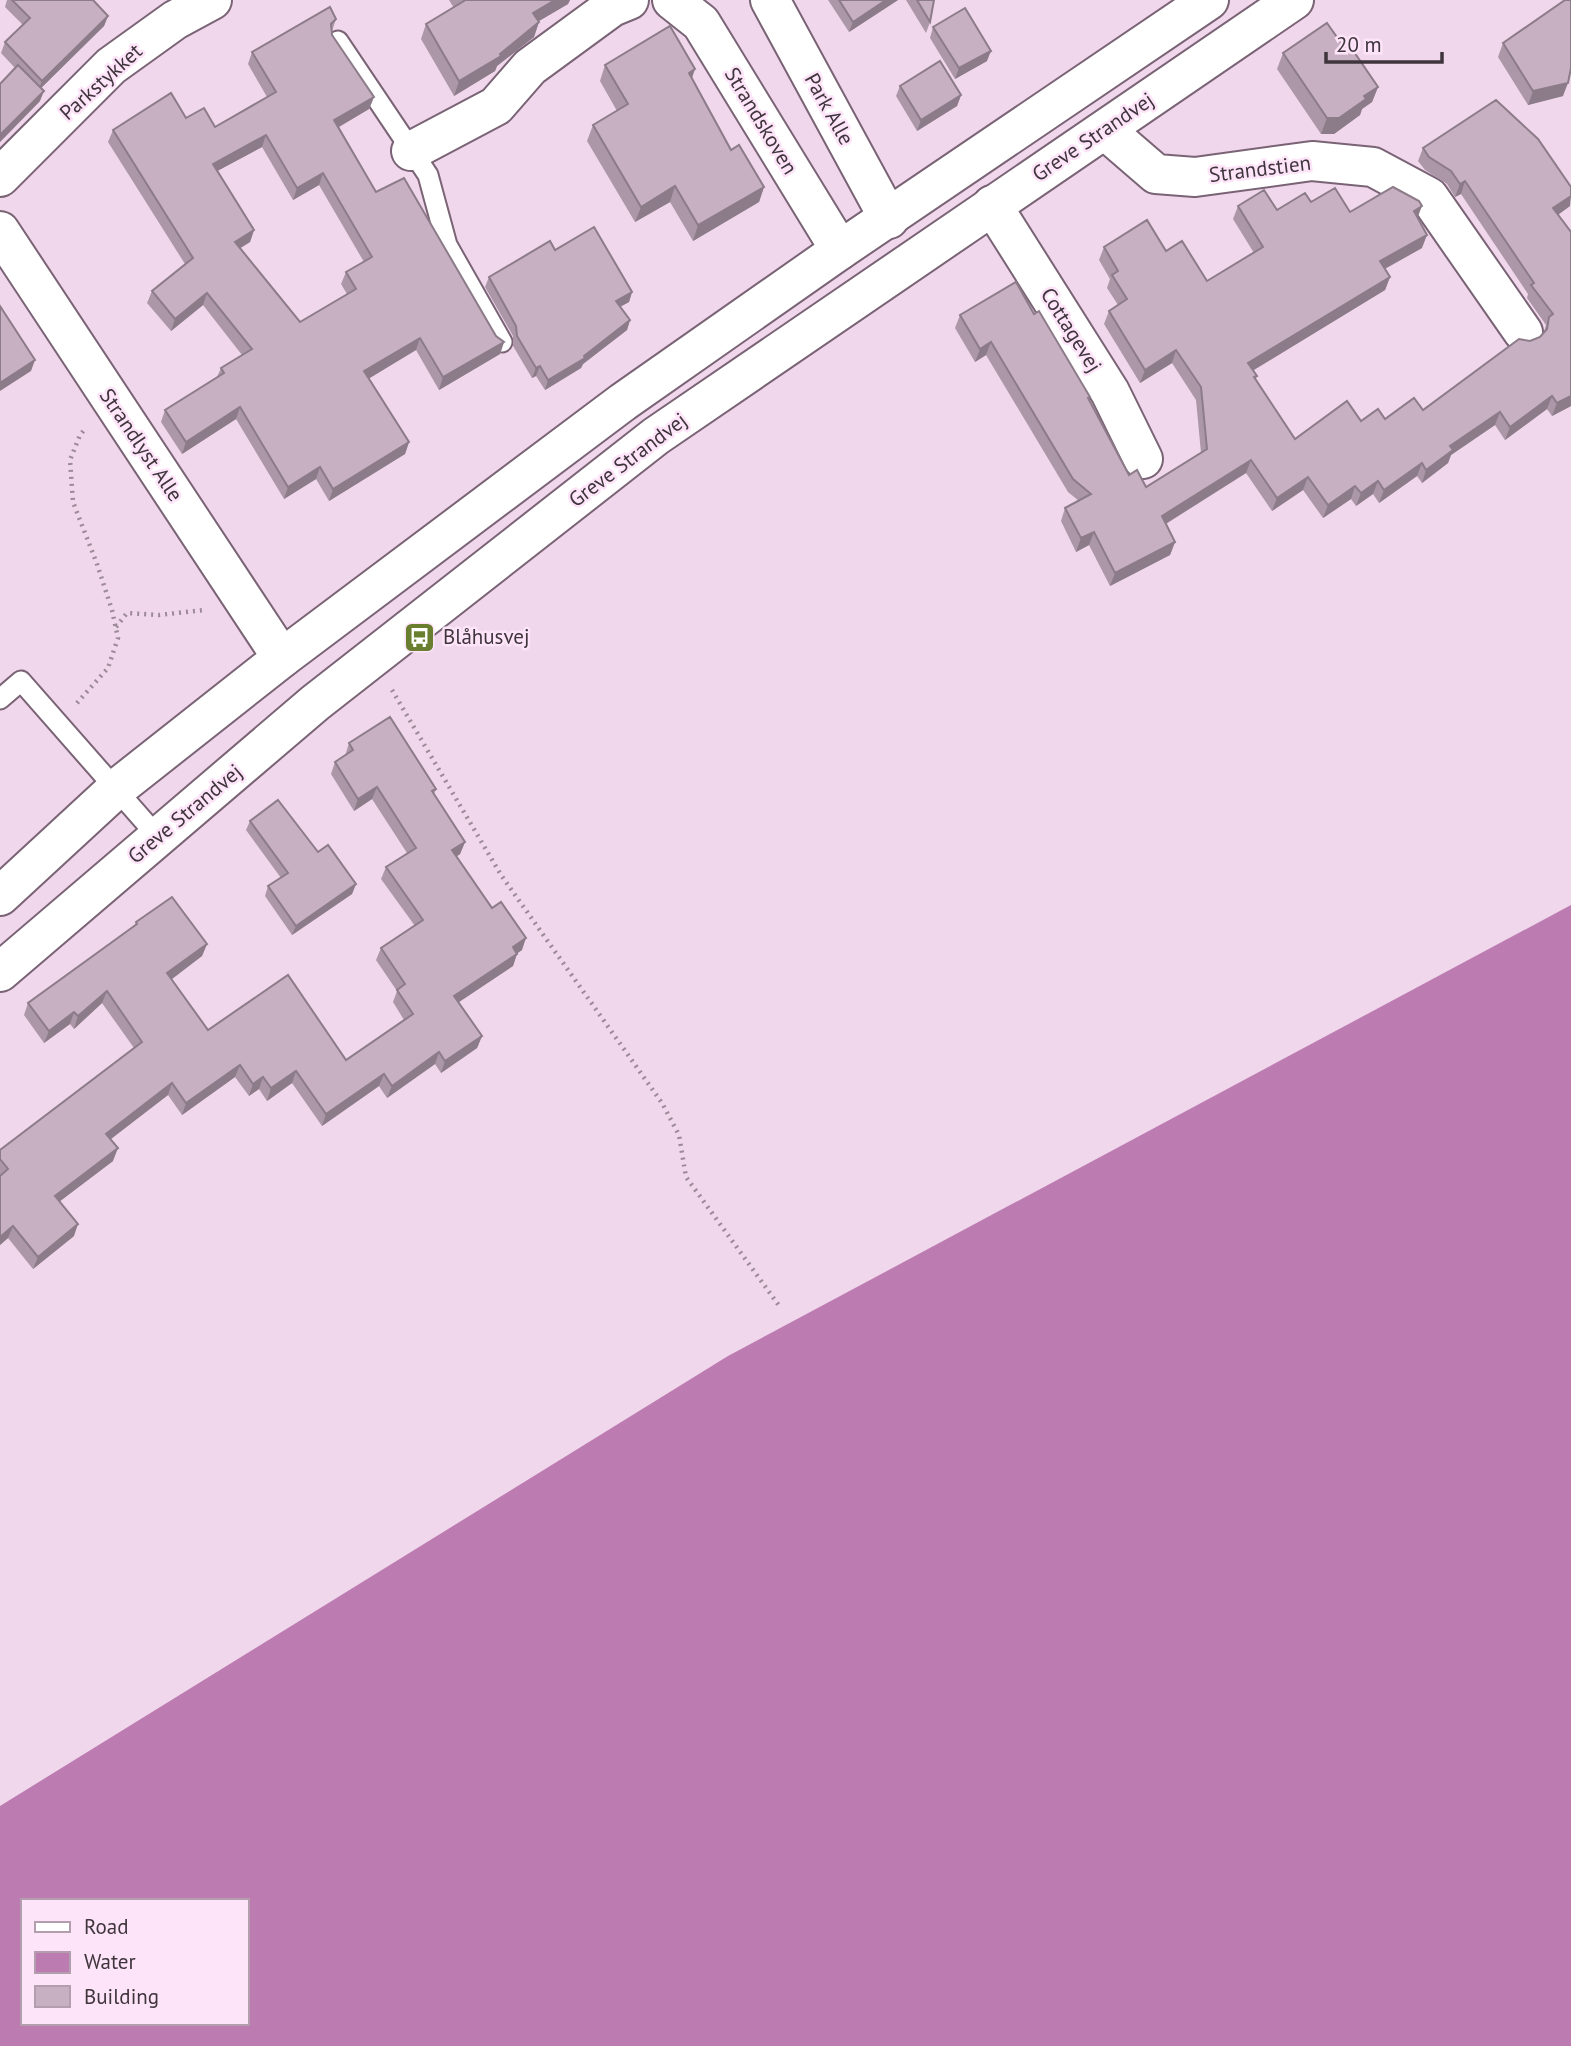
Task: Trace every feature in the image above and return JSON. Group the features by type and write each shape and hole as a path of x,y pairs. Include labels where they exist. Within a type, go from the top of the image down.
{"main road":[{"name":"Parkstykket","path":"0,177 111,66 175,20 212,0"},
{"path":"411,151 496,106 530,67 612,7 629,0"},
{"name":"Strandskoven","path":"672,0 701,23 840,250"},
{"name":"Park Alle","path":"770,0 889,219"},
{"path":"0,896 116,789 282,658 623,402 840,250 1209,0"},
{"name":"Greve Strandvej","path":"0,972 315,703 656,436 1294,0"},
{"name":"Strandstien","path":"1105,130 1156,174 1195,177 1312,161 1373,167 1429,197 1523,332"},
{"name":"Cottagevej","path":"992,205 1110,392 1143,459"},
{"name":"Strandlyst Alle","path":"0,231 282,658"}],"lane":[{"path":"338,41 428,175 447,245 502,342"},
{"path":"0,699 21,681 158,837"}],"path":[{"path":"59,724 108,668 118,638 97,564 73,502 70,460 80,435 112,400"},
{"path":"116,628 127,613 159,615 197,612 246,602"},
{"path":"373,657 501,875 662,1103 679,1135 686,1177 780,1307"}],"water":[{"path":"1571,905 1571,2046 0,2046 0,1806 728,1356"}],"building":[{"path":"12,0 93,0 108,16 42,81 5,42 30,18"},
{"path":"464,0 555,0 533,13 539,22 500,54 501,56 459,81 426,24"},
{"path":"839,0 886,0 853,22"},
{"path":"917,0 934,0 930,22"},
{"path":"1565,0 1571,0 1571,68 1568,83 1533,91 1503,43"},
{"path":"330,7 336,19 331,24 332,35 374,97 334,120 376,192 404,178 496,336 504,342 443,377 420,338 364,371 409,442 333,489 320,467 288,487 240,407 186,442 165,410 224,373 221,368 252,349 207,293 175,319 152,291 193,258 113,130 171,93 186,118 204,108 215,127 276,92 252,52","holes":["266,135 297,188 323,173 372,257 346,272 356,289 300,322 235,242 254,230 213,164"]},
{"path":"965,8 991,51 959,68 933,27"},
{"path":"1327,23 1346,50 1350,46 1378,87 1339,118 1327,118 1283,53"},
{"path":"670,26 695,69 689,73 731,150 739,145 764,187 698,225 675,186 641,207 593,125 628,104 605,65"},
{"path":"940,61 961,95 921,120 900,86"},
{"path":"18,65 44,91 0,135 0,84"},
{"path":"1496,100 1538,139 1571,187 1571,196 1553,208 1571,232 1571,396 1557,403 1552,396 1510,427 1500,412 1450,446 1453,450 1426,470 1422,463 1384,490 1378,481 1361,493 1355,486 1328,505 1308,477 1277,498 1251,460 1162,516 1175,542 1115,573 1094,532 1081,538 1065,508 1091,494 1073,479 991,342 980,349 960,315 1016,282 1034,314 1039,311 1090,397 1088,398 1129,475 1137,470 1146,487 1207,449 1201,387 1176,350 1145,370 1109,311 1127,299 1112,275 1118,271 1104,247 1147,220 1166,251 1182,241 1207,281 1263,247 1238,206 1264,190 1277,210 1305,193 1311,202 1335,188 1350,212 1393,187 1419,201 1422,206 1414,211 1427,235 1380,261 1390,277 1248,363 1257,376 1254,377 1295,439 1347,401 1361,421 1378,409 1385,419 1414,398 1423,410 1519,339 1530,341 1540,337 1547,329 1549,317 1553,314 1531,285 1534,283 1465,181 1460,184 1451,171 1429,157 1423,148"},
{"path":"594,227 632,292 616,301 630,320 584,356 585,358 548,380 540,366 536,368 517,336 516,326 489,277 550,241 555,250"},
{"path":"0,306 35,360 0,383"},
{"path":"390,717 436,789 432,791 465,842 452,850 492,908 501,902 526,938 513,947 517,954 454,996 482,1036 445,1061 439,1052 392,1086 384,1074 326,1114 296,1071 271,1088 263,1077 253,1084 240,1065 186,1103 172,1083 106,1134 118,1148 55,1196 78,1224 38,1257 13,1226 0,1237 0,1176 8,1169 0,1159 0,1150 142,1042 107,991 78,1016 74,1012 49,1031 28,1003 172,897 207,944 167,973 208,1030 288,975 346,1060 413,1014 397,990 405,984 381,948 423,920 386,867 416,848 377,787 358,799 335,762 353,750 349,743"},
{"path":"278,800 318,852 328,845 356,884 296,926 268,886 288,873 250,821"}],"place":[{"name":"Blåhusvej","path":"420,637"}]}
